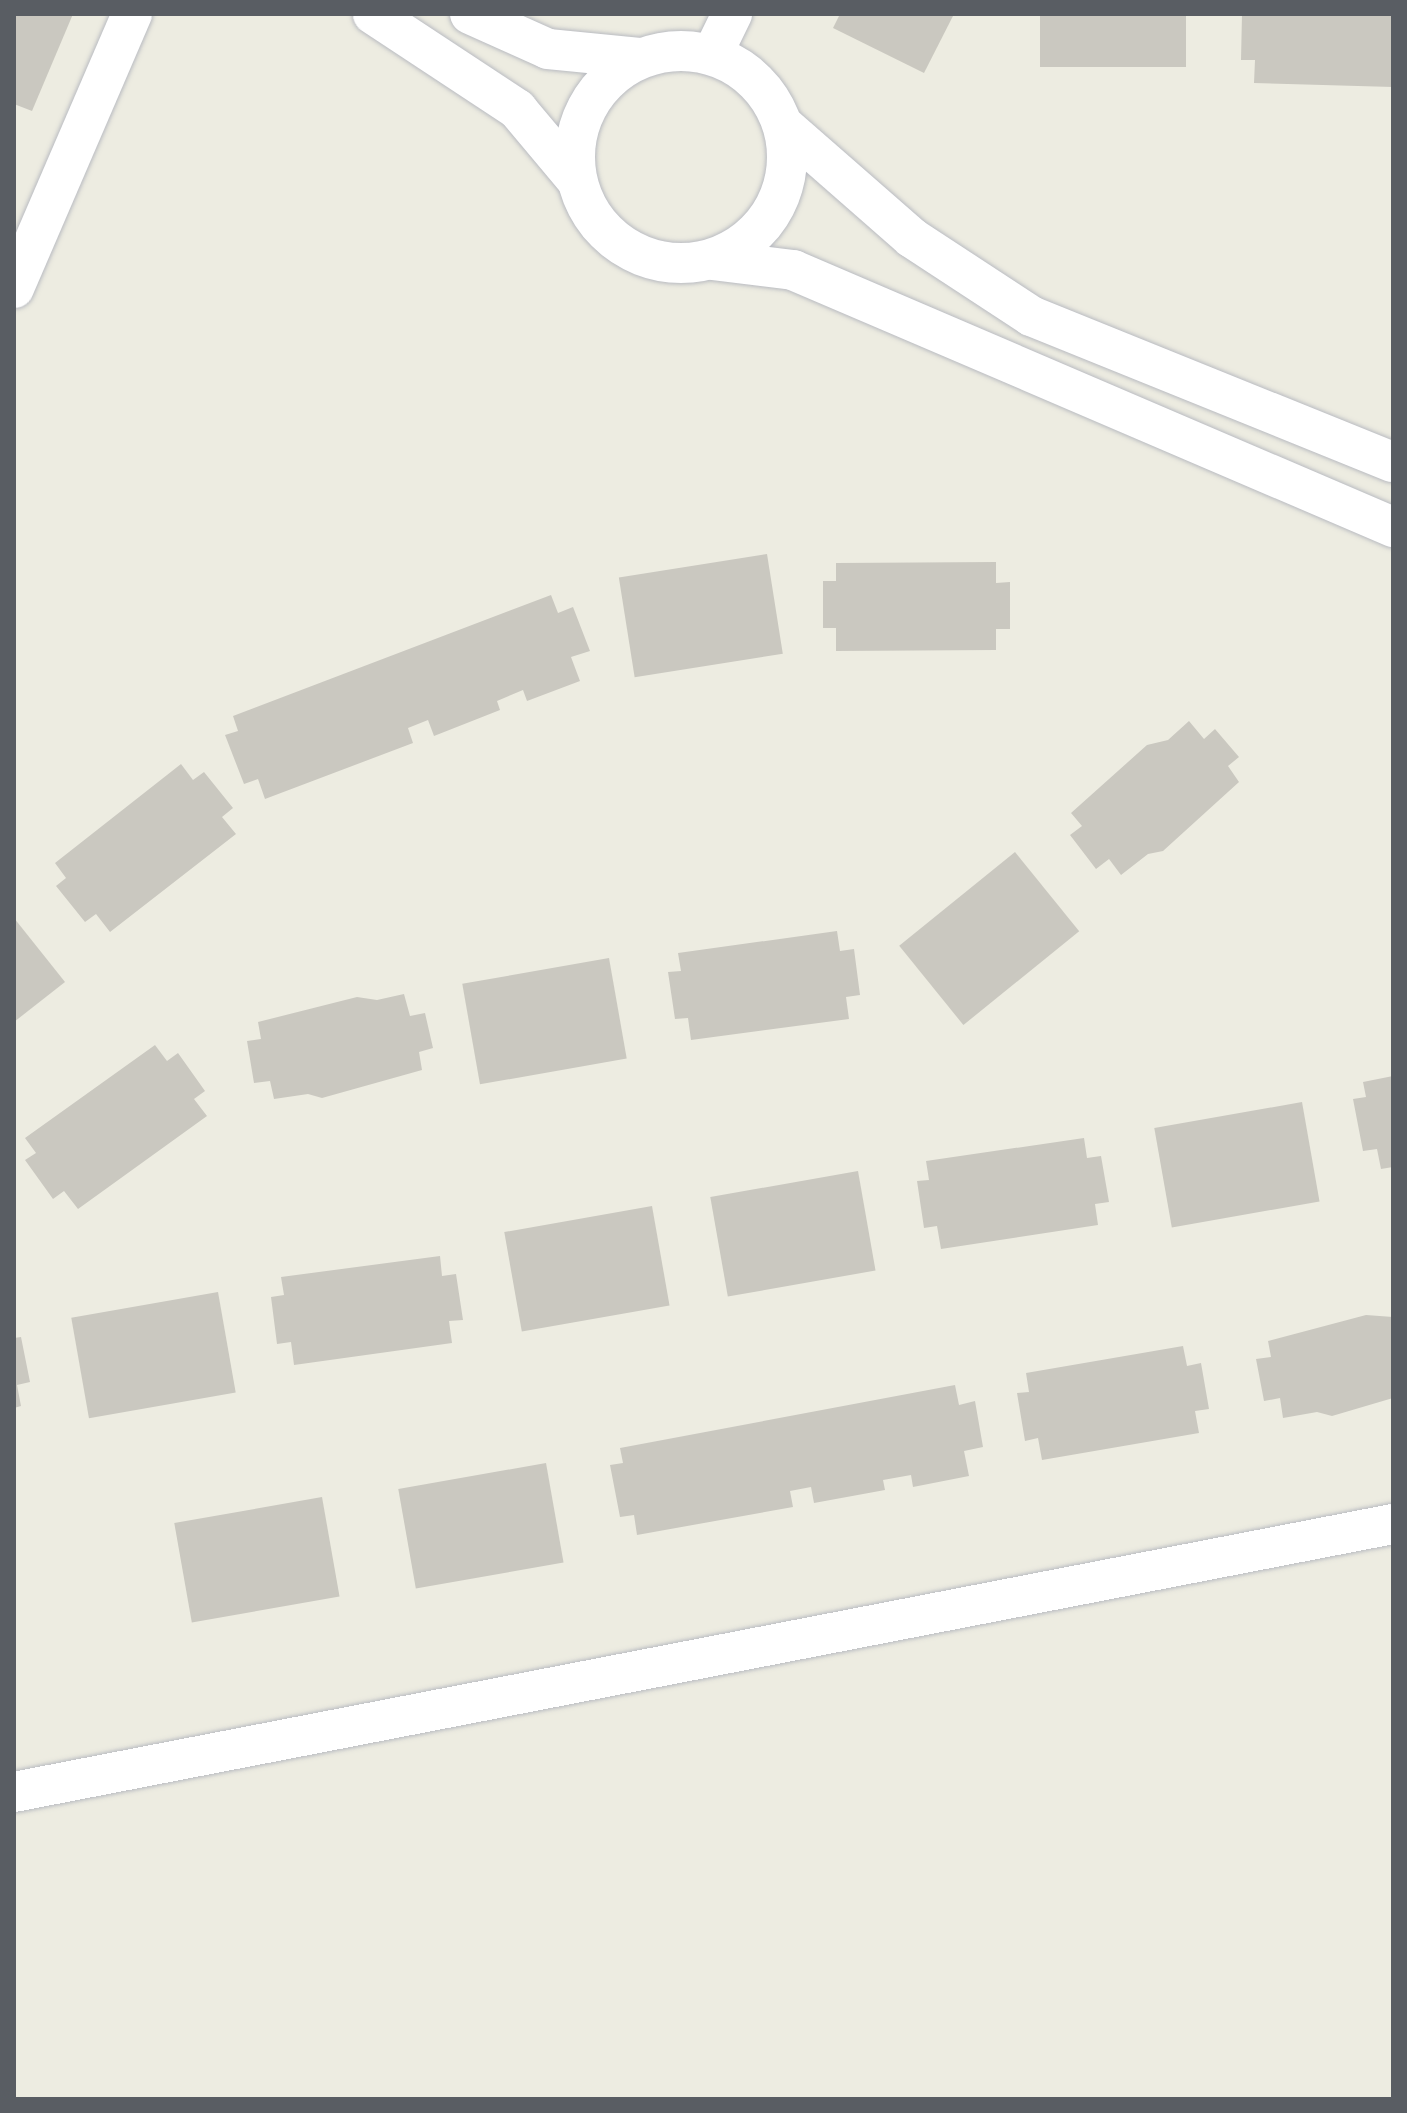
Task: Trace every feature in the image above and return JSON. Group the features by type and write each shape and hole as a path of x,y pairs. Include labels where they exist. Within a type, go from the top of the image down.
{"street":[{"path":"14,288 132,14"},
{"path":"373,14 517,109 575,178 588,213 612,240 645,258 678,265 712,260 793,270 1393,527"},
{"path":"470,14 548,49 640,58 676,50 712,55 745,71 768,95 783,125 788,159 777,202 767,222 742,245 712,260"},
{"path":"712,55 732,14"},
{"path":"575,178 575,142 586,107 608,78 640,58"},
{"path":"783,125 912,238 1031,316 1393,462"},
{"path":"14,1792 1393,1524"}],"building":[{"path":"14,14 73,14 32,111 14,104"},
{"path":"840,14 954,14 924,73 833,28"},
{"path":"1040,14 1186,14 1186,67 1040,67"},
{"path":"1242,14 1393,14 1393,87 1254,83 1255,60 1241,60"},
{"path":"767,554 783,654 635,677 619,577"},
{"path":"996,562 996,583 1010,582 1010,629 996,629 996,650 836,651 836,628 823,628 823,581 836,581 836,563"},
{"path":"551,595 558,613 573,607 590,651 571,657 580,681 527,701 523,690 497,701 500,710 434,736 428,720 408,728 413,743 265,799 258,779 244,784 225,735 238,731 233,716"},
{"path":"1189,721 1204,739 1215,729 1239,757 1228,766 1239,782 1163,851 1148,854 1121,875 1109,859 1096,869 1070,835 1082,826 1071,813 1147,745 1168,740"},
{"path":"181,764 193,780 204,772 233,808 222,817 236,834 110,932 96,914 85,922 56,886 66,878 55,863"},
{"path":"1015,852 1079,931 963,1025 899,946"},
{"path":"14,918 65,982 14,1022"},
{"path":"837,931 840,951 854,949 860,995 846,997 849,1019 691,1040 688,1018 675,1019 668,972 681,971 678,953"},
{"path":"609,958 627,1058 480,1084 462,984"},
{"path":"404,994 410,1016 425,1013 433,1048 419,1052 422,1070 322,1098 308,1094 274,1099 270,1081 254,1083 247,1041 261,1039 258,1022 357,997 377,1000"},
{"path":"155,1045 167,1061 178,1053 205,1091 194,1099 207,1116 78,1209 64,1191 53,1199 25,1160 36,1153 25,1138"},
{"path":"1393,1076 1393,1167 1381,1169 1377,1149 1363,1151 1353,1099 1366,1097 1363,1082"},
{"path":"1302,1102 1320,1201 1172,1228 1154,1128"},
{"path":"1084,1138 1087,1158 1101,1156 1109,1202 1095,1204 1098,1225 941,1249 937,1226 924,1228 917,1181 929,1180 926,1161"},
{"path":"858,1171 876,1270 728,1297 710,1197"},
{"path":"652,1206 670,1305 522,1332 504,1232"},
{"path":"440,1256 442,1276 456,1274 463,1320 449,1321 452,1343 294,1365 291,1342 277,1344 271,1297 284,1295 281,1277"},
{"path":"218,1292 236,1392 89,1418 71,1318"},
{"path":"1366,1315 1393,1317 1393,1398 1332,1416 1317,1412 1283,1418 1280,1398 1264,1401 1256,1359 1271,1357 1268,1341"},
{"path":"21,1337 30,1382 17,1385 21,1406 14,1408 14,1338"},
{"path":"1183,1346 1187,1366 1201,1363 1209,1409 1195,1411 1199,1433 1042,1460 1038,1438 1025,1441 1017,1393 1029,1392 1026,1373"},
{"path":"955,1385 959,1405 975,1401 983,1447 964,1451 969,1476 913,1487 911,1475 883,1480 885,1490 814,1503 811,1487 790,1491 793,1507 637,1535 634,1515 620,1517 610,1465 623,1463 620,1448"},
{"path":"546,1463 564,1562 416,1589 398,1489"},
{"path":"322,1497 340,1596 192,1623 174,1523"}]}
